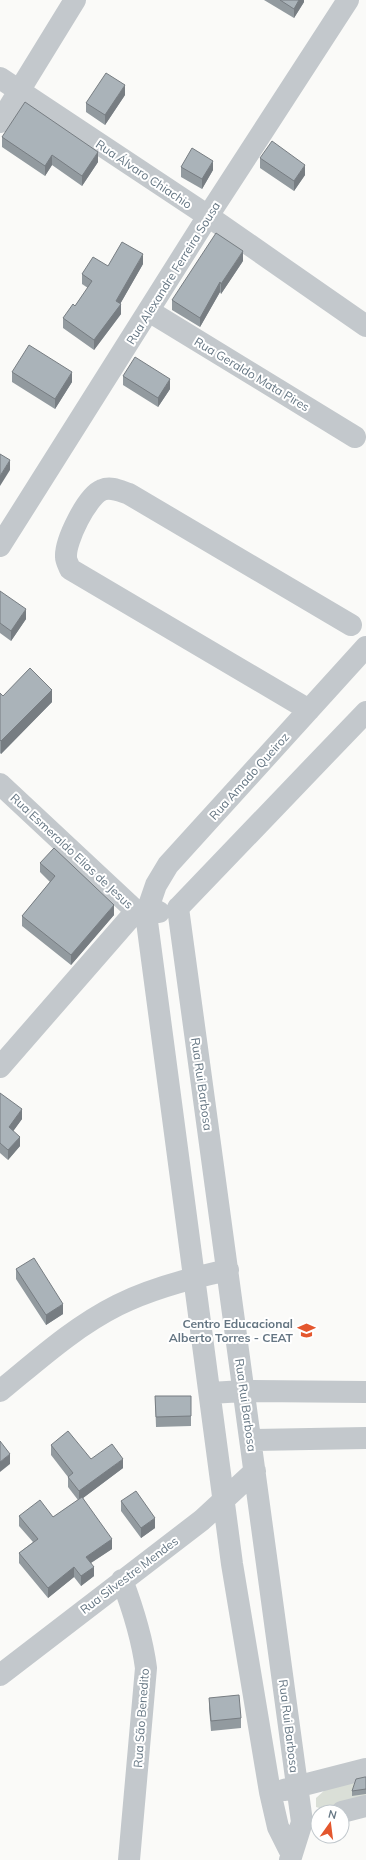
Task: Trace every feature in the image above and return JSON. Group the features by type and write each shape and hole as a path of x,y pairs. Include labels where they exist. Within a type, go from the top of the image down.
{"street":[{"path":"0,122 75,0"},
{"name":"Rua Alexandre Ferreira Sousa","path":"0,546 208,216 348,0"},
{"name":"Rua Álvaro Chiachio","path":"0,78 208,216 366,326"},
{"name":"Rua Geraldo Mata Pires","path":"149,311 355,437"},
{"path":"309,710 70,569 66,559 67,546 72,529 94,496 100,490 110,488 129,494 351,625"},
{"name":"Rua Amado Queiroz","path":"141,912 168,865 366,647"},
{"path":"0,1067 141,912 178,908 366,712"},
{"name":"Rua Esmeraldo Elias de Jesus","path":"0,784 141,912"},
{"name":"Rua Rui Barbosa","path":"178,908 297,1788 310,1820 291,1857"},
{"name":"Rua Rui Barbosa","path":"141,912 194,1278 224,1502 263,1753 278,1827 291,1857"},
{"path":"0,1390 74,1331 98,1316 136,1298 194,1278 228,1270"},
{"path":"210,1394 244,1391 366,1392"},
{"path":"251,1440 366,1438"},
{"name":"Rua Silvestre Mendes","path":"0,1675 224,1502 255,1471"},
{"name":"Rua São Benedito","path":"122,1580 136,1618 144,1646 146,1668 129,1860"},
{"path":"270,1792 297,1788 366,1769"},
{"path":"350,1810 366,1806"},
{"path":"278,1827 310,1820"}],"shaded area":[{"path":"366,1775 366,1801 350,1805 350,1804 316,1804 316,1798 326,1789"}],"building":[{"path":"280,0 299,0 294,9"},
{"path":"106,73 125,85 105,115 86,103"},
{"path":"25,102 98,152 82,176 52,155 45,166 2,137"},
{"path":"272,141 305,165 294,181 260,158"},
{"path":"192,148 213,161 202,179 181,167"},
{"path":"216,233 243,251 221,284 220,282 200,318 172,300"},
{"path":"122,242 143,254 116,301 121,304 94,340 63,318 73,304 75,306 92,281 82,274 93,257 108,266"},
{"path":"29,345 72,372 55,399 12,372"},
{"path":"135,357 170,379 158,398 123,376"},
{"path":"0,454 10,460 0,476"},
{"path":"0,591 26,609 11,631 0,623"},
{"path":"30,668 52,690 1,741 0,693 3,696"},
{"path":"54,848 114,905 71,955 22,916 55,876 40,863"},
{"path":"0,1093 22,1109 9,1127 20,1137 8,1150 0,1143"},
{"path":"34,1258 63,1304 46,1315 16,1269"},
{"path":"155,1396 191,1396 191,1416 156,1417"},
{"path":"68,1431 91,1459 112,1444 123,1459 79,1491 68,1477 73,1473 51,1445"},
{"path":"0,1441 10,1454 0,1462"},
{"path":"136,1491 155,1518 141,1528 121,1501"},
{"path":"82,1497 112,1539 86,1557 94,1567 81,1576 74,1567 48,1588 19,1553 38,1539 19,1516 40,1500 53,1517"},
{"path":"239,1695 241,1718 211,1721 209,1698"},
{"path":"366,1777 366,1789 352,1791 356,1779"}],"place":[{"name":"Centro Educacional Alberto Torres - CEAT","path":"306,1330"}]}
